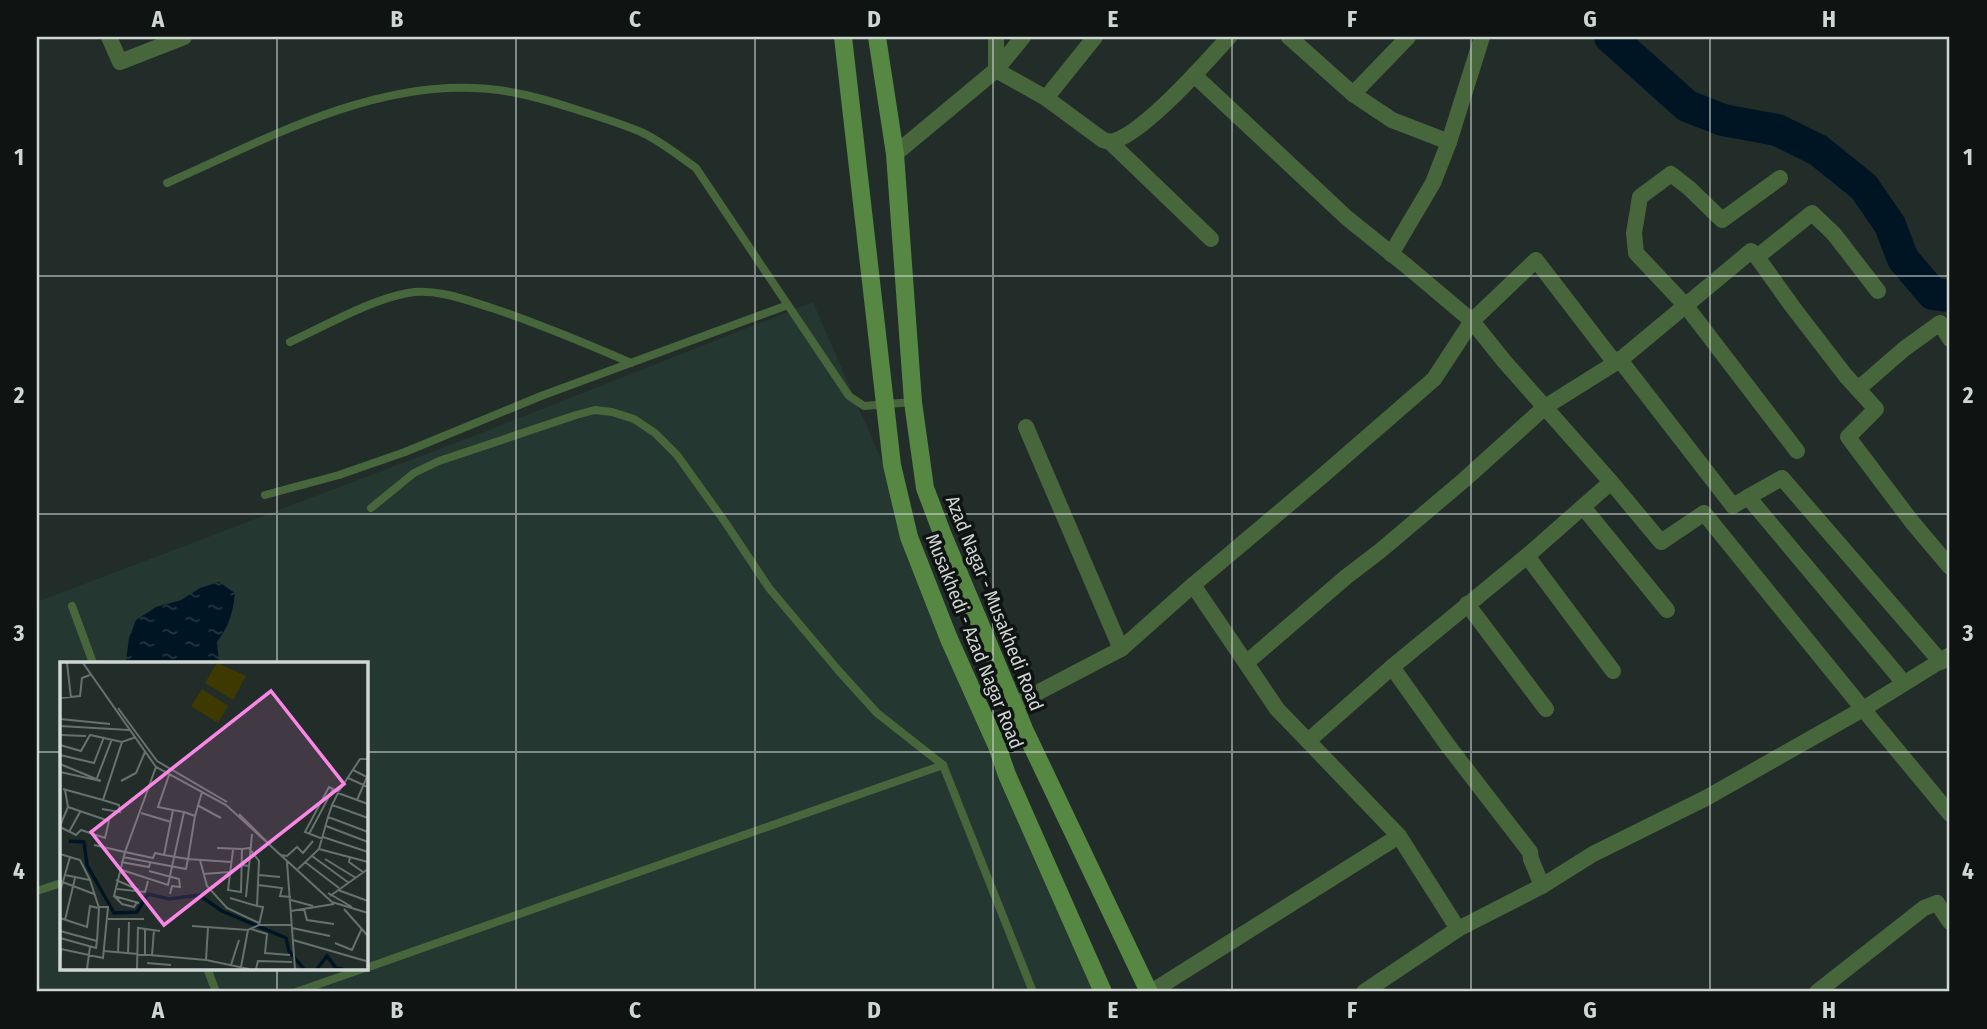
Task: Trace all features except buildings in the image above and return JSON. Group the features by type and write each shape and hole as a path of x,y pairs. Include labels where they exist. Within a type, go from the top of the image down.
{"main road":[{"name":"Musakhedi - Azad Nagar Road","path":"844,37 892,465 909,537 949,639 1103,992"},
{"name":"Azad Nagar - Musakhedi Road","path":"877,37 895,154 913,402 925,488 1024,729 1150,992"}],"street":[{"path":"109,37 120,62 184,37"},
{"path":"996,37 996,71"},
{"path":"895,154 996,71 1023,37"},
{"path":"1046,98 1095,37"},
{"path":"1110,142 1126,137 1154,114 1229,37"},
{"path":"1353,94 1408,37"},
{"path":"1391,254 1433,183 1449,142 1482,37"},
{"path":"1293,38 1353,94 1392,120 1449,142"},
{"path":"996,71 1046,98 1103,140 1110,142 1211,239"},
{"path":"1194,75 1347,218 1472,321 1661,542 1704,513 1950,814"},
{"path":"1780,178 1722,220 1671,174 1640,197 1634,233 1636,253 1686,306 1797,451"},
{"path":"1758,257 1812,213 1834,234 1878,291"},
{"path":"1246,663 1464,480 1545,407 1620,360 1751,251 1845,375 1876,409 1848,437 1950,568"},
{"path":"1014,705 1121,649 1193,584 1434,379 1472,321 1536,260 1612,359 1620,360 1733,506 1782,478 1945,658 1863,709 1706,798 1592,854 1542,886 1458,929 1364,992"},
{"path":"1858,389 1904,349 1940,323 1950,339"},
{"path":"1026,427 1121,649"},
{"path":"1308,741 1611,482"},
{"path":"1748,497 1904,683"},
{"path":"1583,508 1667,610"},
{"path":"1527,556 1612,671"},
{"path":"1193,584 1277,709 1399,836 1458,929"},
{"path":"1467,604 1546,709"},
{"path":"1392,667 1449,747 1530,852 1542,886"},
{"path":"997,746 1024,729"},
{"path":"1150,992 1399,836"},
{"path":"1817,992 1924,908 1937,903 1950,922"}],"lane":[{"path":"167,183 301,124 372,100 426,90 474,88 536,97 643,133 696,169 849,396 864,406 913,402"},
{"path":"290,342 383,299 411,292 460,298 531,321 631,363"},
{"path":"265,495 339,475 405,452 541,396 788,305"},
{"path":"371,508 414,473 439,461 595,410 634,419 654,433 677,454 769,588 838,670 877,713 943,765 1033,992"},
{"path":"72,606 93,662"},
{"path":"368,967 943,765"},
{"path":"37,891 60,883"},
{"path":"208,970 216,992"},
{"path":"296,992 360,970"}],"shaded area":[{"path":"813,302 1112,992 37,992 37,602 471,437"}],"water":[{"path":"219,582 235,593 230,619 217,642 219,662 126,661 129,638 136,620 156,607 181,600 200,588"}],"waterway":[{"path":"1610,37 1687,106 1723,120 1777,130 1818,150 1864,187 1890,225 1903,259 1933,294 1950,296"}]}
